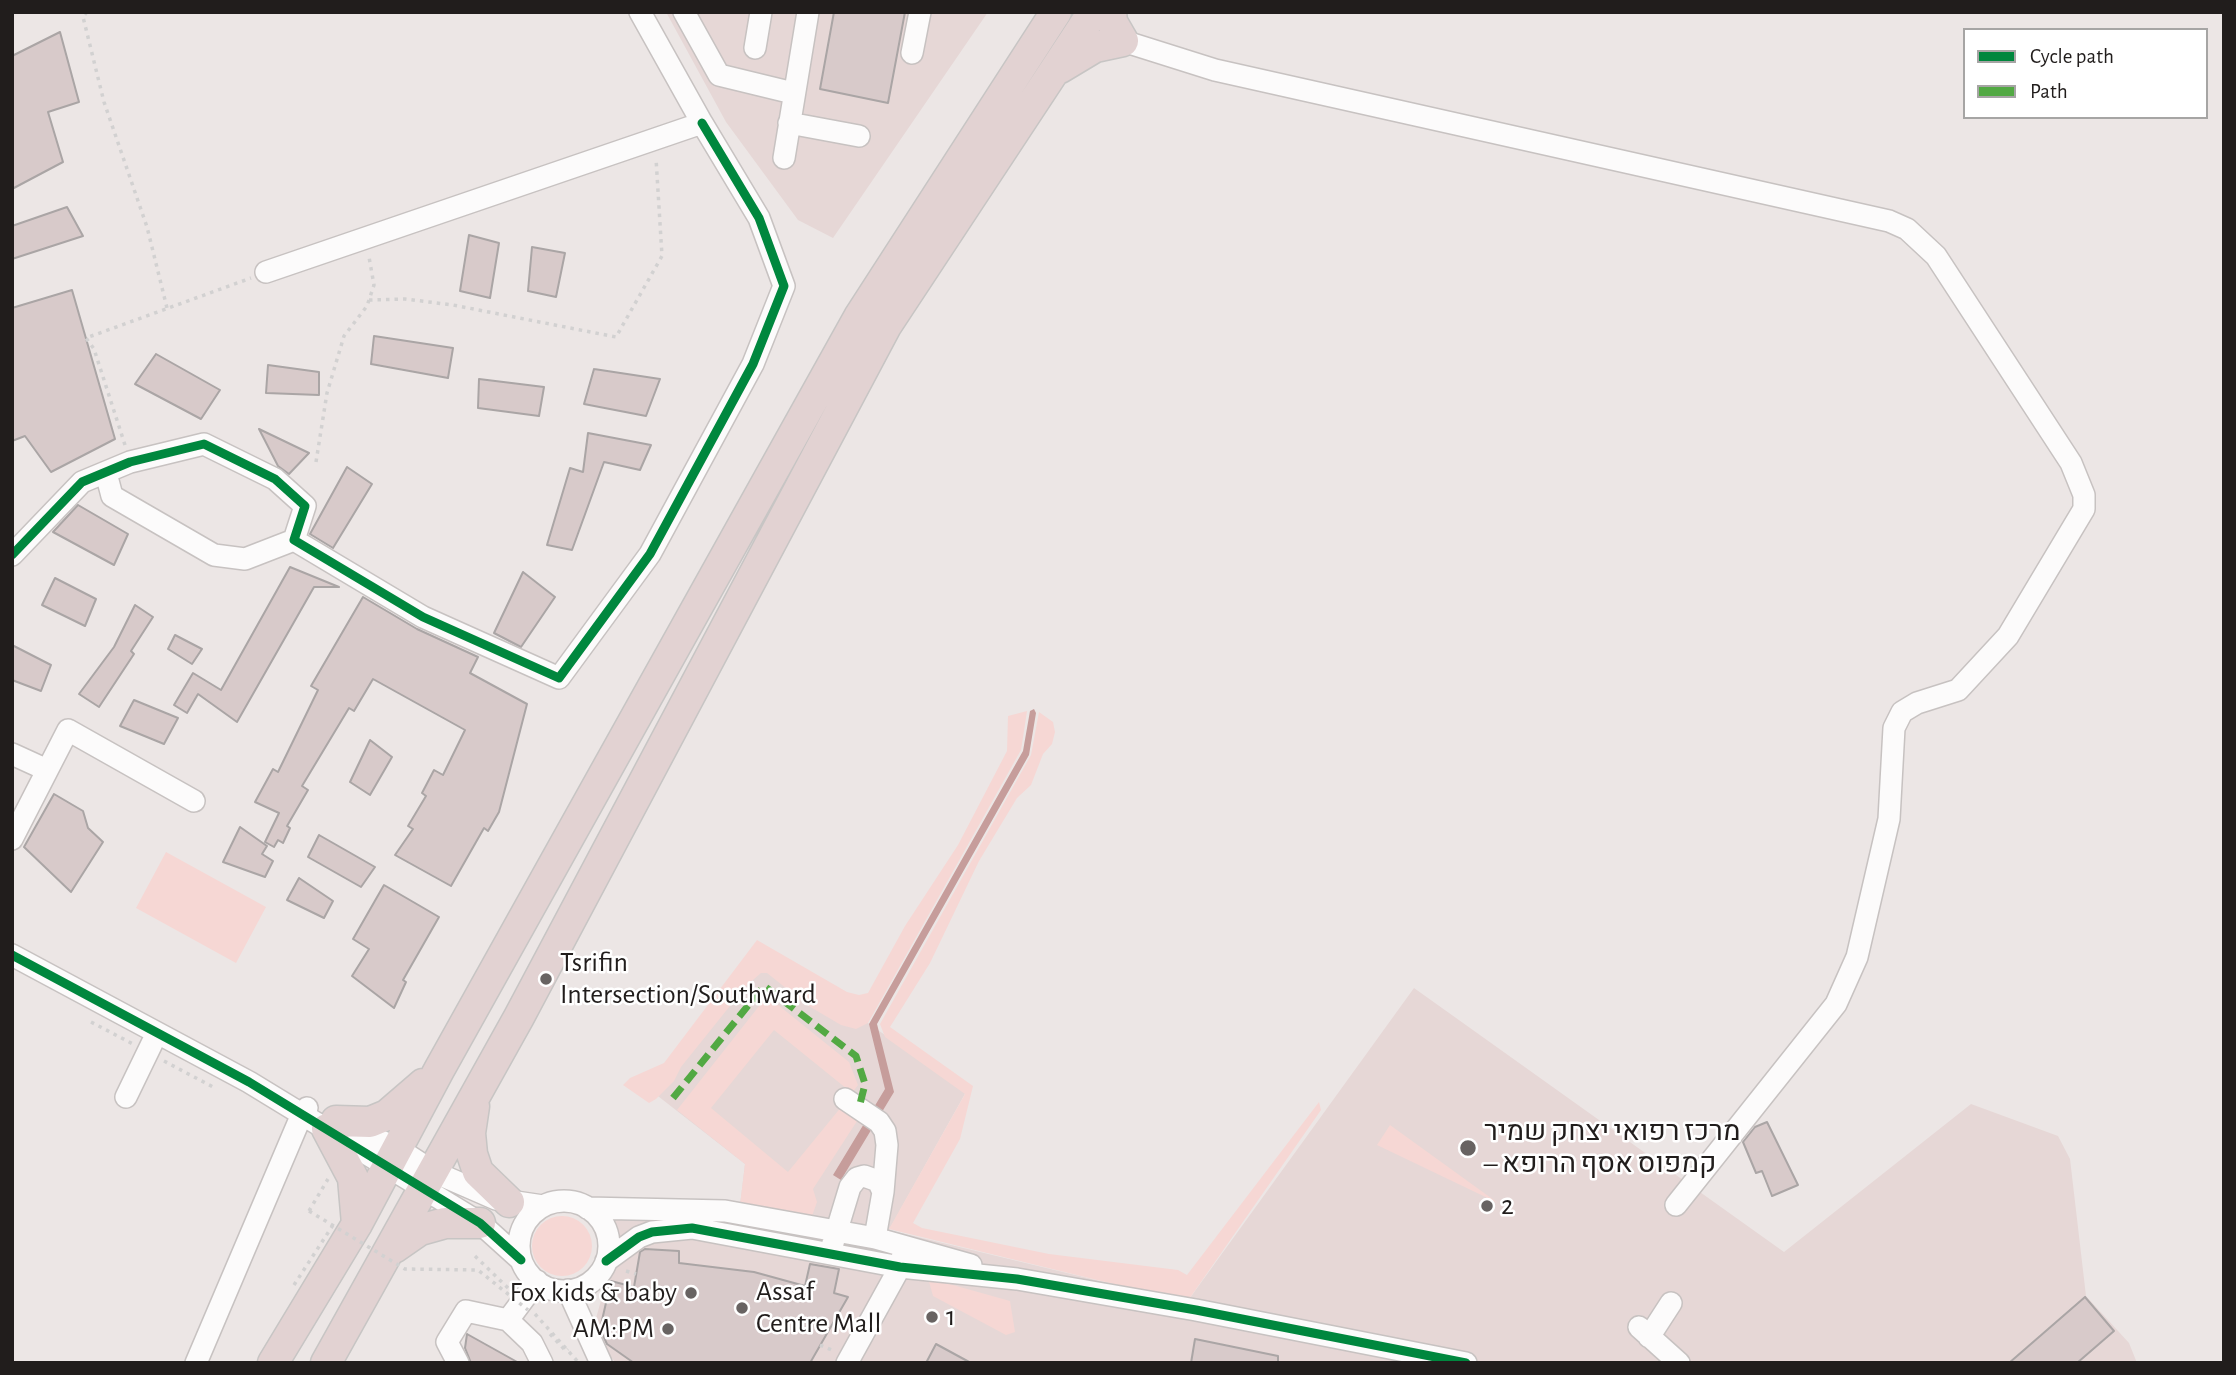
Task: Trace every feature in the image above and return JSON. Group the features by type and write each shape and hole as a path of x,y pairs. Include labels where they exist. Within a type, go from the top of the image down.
{"highway":[{"path":"342,1222 393,1157 859,317 1056,12"},
{"path":"326,1363 391,1251 526,1004 887,326 1093,12"},
{"path":"1046,84 1063,64 1094,47 1123,41 1112,22 1111,12"},
{"path":"318,1118 370,1122 387,1115 439,1070"},
{"path":"477,1090 470,1133 472,1154 478,1172 509,1202"},
{"path":"273,1363 342,1222 353,1178 318,1118"},
{"path":"391,1251 420,1230 445,1223 480,1223"}],"street":[{"path":"294,540 423,617 559,678 650,554 753,364 784,286 759,218 640,12"},
{"path":"684,12 719,75 793,93"},
{"path":"755,48 761,12"},
{"path":"784,158 808,12"},
{"path":"912,53 919,12"},
{"path":"1123,41 1215,70 1889,221 1907,229 1936,256 2071,463 2084,495 2084,509 2008,636 1958,690 1917,703 1902,712 1894,728 1889,819 1857,957 1836,1004 1676,1205"},
{"path":"266,272 702,123"},
{"path":"789,123 859,136"},
{"path":"12,555 82,482 130,462 204,444 275,479 305,506 294,540"},
{"path":"106,473 112,496 214,555 245,559 294,540"},
{"path":"12,839 68,730 194,801"},
{"path":"12,754 47,770"},
{"path":"12,955 152,1042 248,1082 393,1157 429,1180 480,1223 521,1260 537,1281 548,1288 568,1290 594,1279 613,1255 639,1237 670,1228 692,1228 900,1267 1017,1279 1208,1312 1466,1363"},
{"path":"126,1097 152,1042"},
{"path":"845,1098 871,1116 887,1137 883,1192 875,1238"},
{"path":"196,1363 318,1118"},
{"path":"831,1252 835,1230 854,1181 864,1176 872,1177 878,1181 883,1192"},
{"path":"429,1180 509,1202 565,1201 596,1209 725,1211 875,1238 1017,1279"},
{"path":"521,1260 519,1248 522,1229 528,1218 545,1201"},
{"path":"596,1209 613,1255"},
{"path":"847,1363 900,1267 905,1245"},
{"path":"508,1320 537,1281"},
{"path":"568,1290 601,1363"},
{"path":"1671,1303 1644,1332 1679,1363"},
{"path":"458,1363 447,1342 466,1311 508,1320 532,1343 542,1363"}],"path":[{"path":"87,12 83,17 104,102 147,228 167,308"},
{"path":"369,300 405,299 453,305 616,337 662,256 655,138"},
{"path":"316,462 327,393 344,336 369,300 374,285 366,238"},
{"path":"130,462 94,349 86,338 266,272"},
{"path":"91,1022 152,1042 216,1088"},
{"path":"334,1168 309,1211 342,1222 405,1269 478,1270 528,1310"},
{"path":"545,1201 573,1196 596,1209"},
{"path":"342,1222 295,1286 342,1222"},
{"path":"590,1303 613,1255"}],"shaded area":[{"path":"666,12 988,12 833,238 798,220 726,122"},
{"path":"1034,709 1036,713 1029,755 877,1024 894,1092 841,1180 833,1175 885,1089 869,1024 1023,751 1030,711"},
{"path":"1027,711 1021,750 868,1023 856,1029 841,1025 807,1005 767,973 761,973 746,986 681,1067 674,1081 656,1099 649,1103 623,1085 630,1078 664,1063 757,940 847,992 859,995 868,993 905,926 958,845 1007,751 1008,716"},
{"path":"1039,712 1053,722 1055,732 1052,744 1043,754 1031,785 1017,798 979,861 930,963 890,1027 973,1086 960,1139 913,1223 922,1228 1049,1254 1178,1270 1187,1275 1319,1102 1321,1110 1187,1302 889,1229 965,1094 885,1037 880,1024 1031,755"},
{"path":"166,852 266,907 236,963 136,908"},
{"name":"מרכז רפואי יצחק שמיר – קמפוס אסף הרופא","path":"757,945 966,1092 889,1230 1187,1302 1414,988 1784,1252 1971,1104 2058,1136 2070,1159 2086,1296 2129,1343 2137,1363 616,1363 603,1348 593,1329 607,1279 612,1204 740,1205 745,1164 654,1093"},
{"path":"767,996 849,1062 858,1085 852,1093 774,1030 711,1108 788,1172 842,1106 859,1118 813,1189 817,1202 812,1216 740,1205 745,1164 677,1110"},
{"path":"1390,1125 1498,1203 1377,1145"},
{"path":"556,1216 568,1216 587,1229 592,1246 590,1258 579,1271 568,1276 556,1276 537,1263 532,1252 532,1240 545,1221"},
{"path":"928,1278 1010,1301 1015,1332 1006,1335 933,1296"}],"building":[{"path":"834,12 905,12 888,103 820,89"},
{"path":"60,32 79,102 48,112 63,162 12,189 12,56"},
{"path":"67,207 83,236 12,259 12,226"},
{"path":"469,235 499,243 490,298 460,291"},
{"path":"532,247 565,253 556,297 528,291"},
{"path":"72,290 115,439 51,472 25,436 12,441 12,308"},
{"path":"374,336 453,348 448,378 371,364"},
{"path":"156,354 220,390 201,419 135,384"},
{"path":"268,365 319,372 319,395 266,393"},
{"path":"594,369 660,379 646,416 584,404"},
{"path":"479,379 544,387 539,416 478,408"},
{"path":"259,429 309,453 289,474 278,466"},
{"path":"588,433 651,445 640,470 604,462 572,550 547,545 570,468 583,472"},
{"path":"347,467 372,484 333,548 310,534"},
{"path":"78,505 128,534 114,565 53,532"},
{"path":"290,567 339,587 314,587 237,722 198,694 187,713 174,705 193,673 221,690"},
{"path":"523,572 555,597 521,647 494,633"},
{"path":"55,578 96,599 85,626 42,605"},
{"path":"363,597 417,629 478,657 470,673 527,704 499,812 488,831 484,828 451,886 395,855 413,829 408,826 426,796 422,793 434,770 443,775 465,730 373,679 354,711 349,708 302,786 308,790 287,826 290,828 283,843 278,840 274,847 265,842 279,813 255,802 273,769 278,772 318,690 311,686"},
{"path":"135,605 153,617 131,651 134,654 99,707 79,694 114,647"},
{"path":"175,635 202,649 192,664 168,649"},
{"path":"12,645 51,665 41,691 12,680"},
{"path":"134,700 178,718 164,744 120,726"},
{"path":"370,740 392,757 370,795 350,782"},
{"path":"54,794 83,811 88,828 103,842 71,892 24,847"},
{"path":"240,827 267,846 262,854 273,861 265,877 223,862"},
{"path":"319,835 375,867 361,887 308,857"},
{"path":"299,878 333,901 324,918 287,900"},
{"path":"384,885 439,917 403,980 406,982 394,1008 352,976 369,949 353,939"},
{"path":"1767,1122 1798,1185 1772,1196 1762,1171 1756,1173 1743,1142 1755,1127"},
{"name":"Assaf Centre Mall","path":"645,1249 679,1251 679,1263 754,1272 805,1286 810,1264 839,1269 834,1293 848,1297 810,1363 634,1363 607,1344 600,1329 611,1281 634,1287 640,1252"},
{"path":"2085,1297 2114,1331 2077,1363 2009,1363"},
{"path":"467,1334 519,1363 471,1363 465,1348"},
{"path":"1195,1339 1278,1356 1278,1363 1191,1363"},
{"path":"936,1344 971,1363 926,1363"}],"marked path":[{"path":"673,1098 764,986 856,1056 865,1084 859,1108"}],"cycle path":[{"path":"12,555 82,482 130,462 204,444 275,479 305,506 294,540 423,617 559,678 650,554 753,364 784,286 759,218 702,123"},
{"path":"12,955 249,1082 480,1223 521,1260"},
{"path":"606,1261 639,1237 652,1232 692,1228 900,1267 1017,1279 1196,1310 1466,1363"}],"place":[{"name":"Tsrifin Intersection/Southward","path":"546,979"},
{"name":"מרכז רפואי יצחק שמיר – קמפוס אסף הרופא","path":"1468,1148"},
{"name":"2","path":"1487,1206"},
{"name":"Fox kids & baby","path":"691,1293"},
{"name":"Assaf Centre Mall","path":"742,1308"},
{"name":"1","path":"932,1317"},
{"name":"AM:PM","path":"668,1329"}]}
